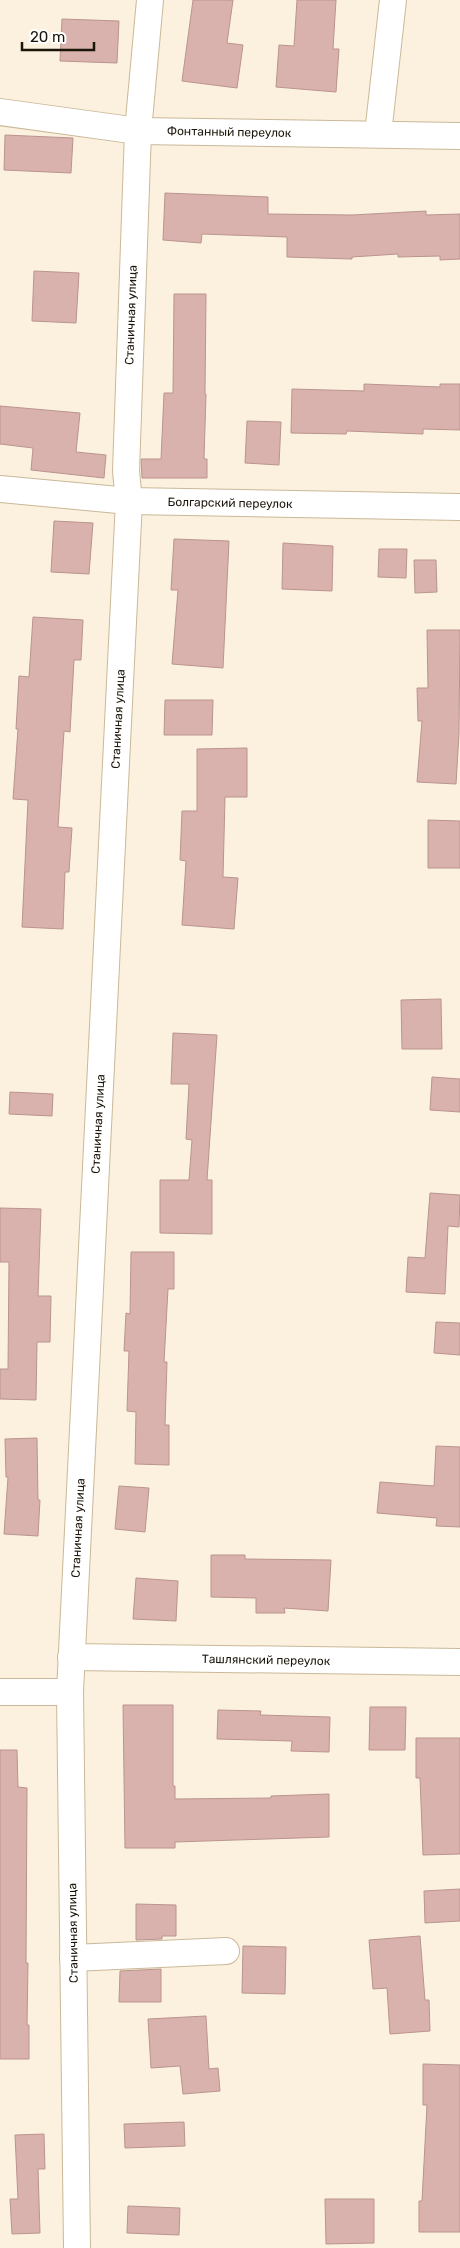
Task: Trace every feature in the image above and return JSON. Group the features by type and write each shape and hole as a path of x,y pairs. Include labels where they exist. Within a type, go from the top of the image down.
{"street":[{"name":"Станичная улица","path":"77,2248 71,1657 129,501 126,471 138,131 150,0"},
{"path":"378,134 393,0"},
{"name":"Фонтанный переулок","path":"0,112 138,131 460,136"},
{"name":"Болгарский переулок","path":"0,489 129,501 460,507"},
{"name":"Ташлянский переулок","path":"71,1657 460,1662"},
{"path":"0,1692 70,1692"},
{"path":"73,1958 226,1951"}],"building":[{"path":"193,0 233,0 227,43 243,45 237,88 182,81"},
{"path":"297,0 336,0 333,49 339,49 336,92 276,87 279,45 294,46"},
{"path":"62,19 119,21 117,63 60,61"},
{"path":"5,135 73,138 71,173 4,170"},
{"path":"165,193 268,197 268,214 352,215 426,211 426,215 460,214 460,259 440,260 440,256 398,257 398,254 352,257 352,259 287,257 287,237 202,234 201,243 163,240"},
{"path":"34,271 79,273 76,323 32,321"},
{"path":"174,294 206,294 204,459 207,459 207,478 142,478 141,459 161,459 164,393 173,393"},
{"path":"364,384 440,387 440,384 460,384 460,430 423,429 423,434 347,431 346,434 291,433 292,389 364,391"},
{"path":"0,406 80,413 76,452 106,455 104,478 31,470 33,448 0,444"},
{"path":"247,421 281,422 279,465 245,463"},
{"path":"54,521 93,523 89,574 51,572"},
{"path":"174,539 229,541 223,668 172,664 178,590 171,590"},
{"path":"283,543 333,546 332,591 282,589"},
{"path":"379,549 407,549 406,578 378,577"},
{"path":"414,560 436,560 437,592 415,593"},
{"path":"33,617 83,620 81,660 74,660 70,732 64,731 58,827 72,828 69,872 65,872 63,929 22,927 28,800 13,799 18,729 16,729 19,676 29,677"},
{"path":"427,630 460,630 459,734 456,784 417,782 422,721 418,721 417,688 428,688"},
{"path":"165,700 213,700 212,735 164,735"},
{"path":"247,748 247,797 225,797 223,877 238,878 234,929 182,925 186,861 180,860 182,811 197,811 197,749"},
{"path":"428,820 460,821 460,868 428,868"},
{"path":"441,999 442,1049 402,1049 401,1000"},
{"path":"173,1033 217,1035 207,1180 212,1180 212,1234 160,1233 160,1180 189,1180 192,1140 186,1139 189,1084 171,1084"},
{"path":"432,1077 460,1079 460,1112 430,1110"},
{"path":"10,1092 53,1094 52,1116 9,1114"},
{"path":"430,1193 460,1195 459,1227 448,1226 445,1294 406,1292 408,1257 425,1258"},
{"path":"0,1208 41,1209 38,1296 51,1296 50,1342 37,1342 36,1400 0,1399 0,1369 8,1369 9,1262 0,1262"},
{"path":"131,1252 174,1252 174,1289 168,1289 164,1362 167,1362 165,1425 169,1425 169,1465 135,1464 136,1412 127,1411 129,1351 124,1351 126,1313 130,1314"},
{"path":"436,1322 460,1323 460,1355 434,1353"},
{"path":"37,1438 38,1500 40,1500 38,1536 4,1534 8,1477 6,1477 5,1439"},
{"path":"436,1446 460,1447 460,1527 436,1526 437,1518 377,1513 380,1482 434,1486"},
{"path":"119,1486 149,1488 145,1532 115,1529"},
{"path":"211,1555 245,1555 245,1559 331,1560 328,1611 284,1608 285,1613 256,1613 256,1598 211,1597"},
{"path":"136,1578 178,1581 176,1621 133,1619"},
{"path":"123,1705 173,1705 173,1786 175,1786 175,1799 271,1798 271,1796 329,1794 329,1837 175,1842 175,1848 125,1848"},
{"path":"370,1707 406,1707 405,1750 369,1750"},
{"path":"218,1710 261,1711 260,1715 330,1717 329,1752 291,1751 292,1741 217,1739"},
{"path":"416,1738 460,1738 460,1854 423,1855 420,1778 416,1778"},
{"path":"0,1750 17,1750 18,1787 27,1788 26,1963 28,1963 27,2025 29,2025 29,2059 0,2059"},
{"path":"460,1889 460,1921 425,1923 424,1891"},
{"path":"136,1904 176,1905 176,1936 162,1936 162,1939 136,1940"},
{"path":"420,1936 425,2000 429,2000 430,2031 390,2034 387,1988 373,1989 369,1940"},
{"path":"243,1946 286,1947 285,1994 242,1993"},
{"path":"161,1969 161,2002 119,2002 120,1971"},
{"path":"206,2016 209,2069 218,2068 220,2091 183,2094 180,2066 151,2068 148,2019"},
{"path":"423,2064 460,2065 460,2232 419,2232 419,2201 422,2201 427,2105 423,2105"},
{"path":"184,2122 185,2146 125,2148 124,2124"},
{"path":"44,2134 45,2169 38,2169 40,2233 12,2234 10,2199 18,2199 15,2135"},
{"path":"325,2199 374,2199 374,2243 326,2244"},
{"path":"128,2206 180,2208 179,2235 127,2233"}]}
